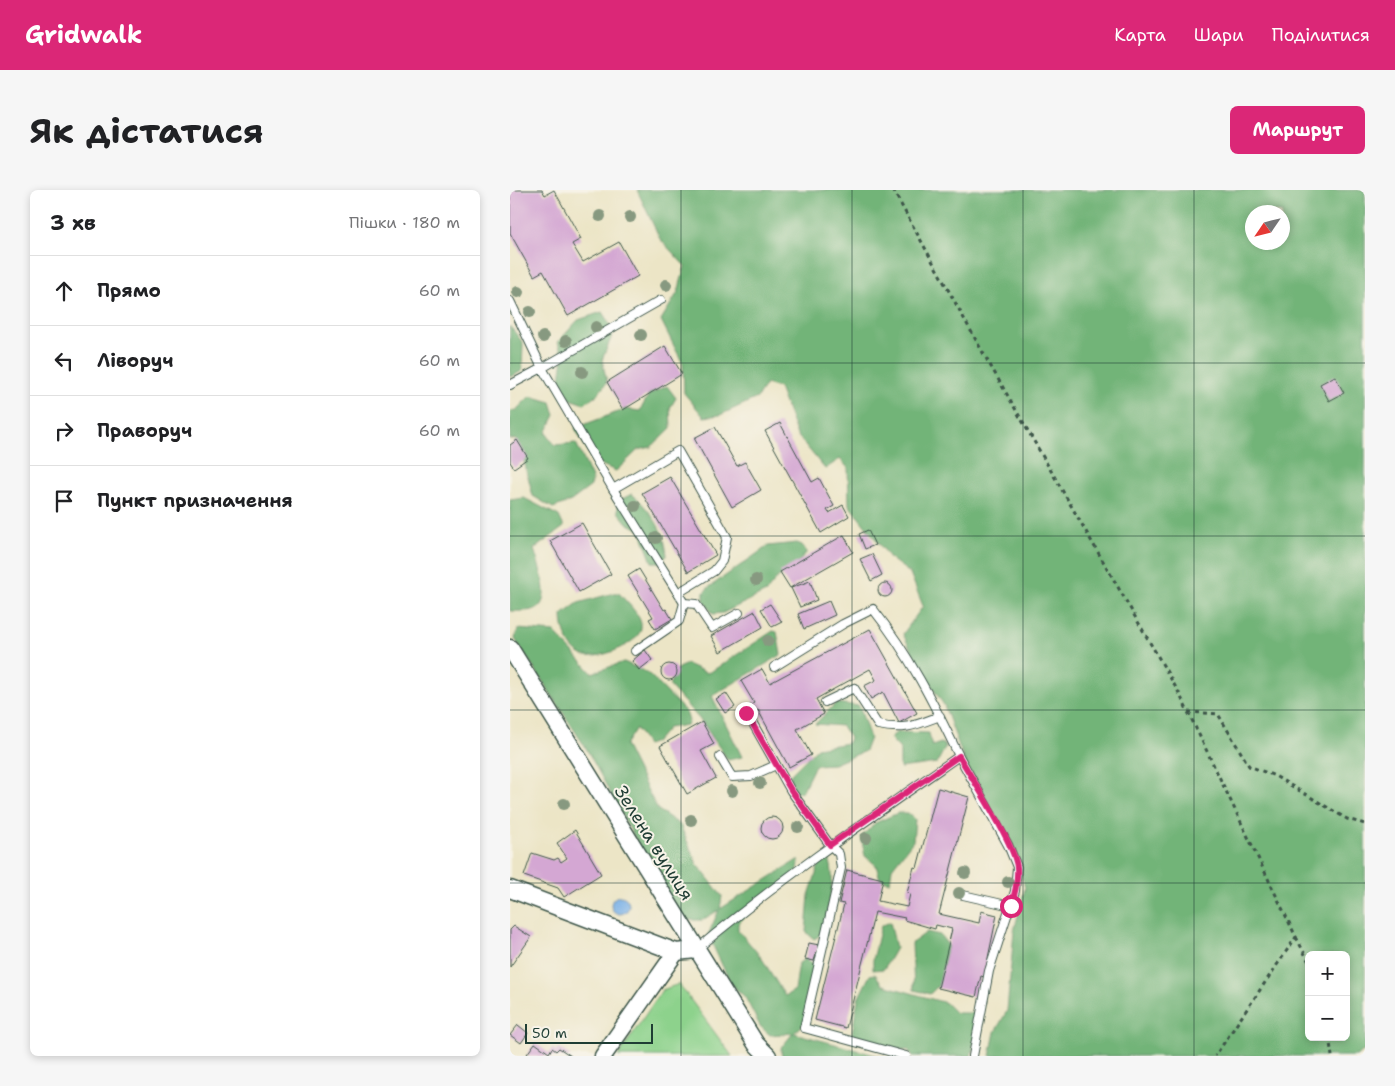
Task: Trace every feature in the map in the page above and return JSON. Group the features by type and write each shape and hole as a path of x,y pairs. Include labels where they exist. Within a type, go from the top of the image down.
{"street":[{"name":"Зелена вулиця","path":"510,648 696,950 756,1044 768,1056"},
{"path":"510,890 676,952 696,950"},
{"path":"603,1056 676,952"}],"lane":[{"path":"510,385 661,300"},
{"path":"510,301 542,368 613,489 684,603 679,622 635,650"},
{"path":"613,489 678,451 727,537 722,561 714,570 678,593"},
{"path":"684,603 696,604 712,628 740,613"},
{"path":"774,667 843,624 873,609 896,638 940,716 959,756 1008,845 1017,866 1016,891 989,971 973,1056"},
{"path":"825,702 854,688 878,725 895,729 914,726 940,716"},
{"path":"746,713 791,790 830,845 839,854 842,868 804,1028 906,1056"},
{"path":"696,950 760,896 959,756"},
{"path":"720,757 732,777 751,776 776,765"},
{"path":"963,895 1011,906"}],"path":[{"path":"893,190 1188,712 1305,954"},
{"path":"1188,712 1218,714 1249,766 1275,776 1348,819 1365,824"},
{"path":"1215,1056 1296,937"},
{"path":"1330,1041 1332,1056"}],"green space":[{"path":"637,190 1365,190 1365,1050 1356,1056 990,1056 995,1032 1007,1011 1014,931 1025,888 1013,847 966,765 944,705 923,674 903,634 923,606 910,573 891,559 849,505 848,468 840,459 825,469 797,435 779,388 766,384 757,398 720,415 704,417 684,393 683,364 661,320 678,292 685,266 660,239"},
{"path":"602,312 614,331 602,360 607,382 598,394 584,404 570,399 560,380 563,358 558,342 578,320"},
{"path":"510,326 523,343 522,371 510,377"},
{"path":"667,386 676,398 670,408 671,428 651,447 638,450 616,471 593,461 575,428 626,409 640,411 649,394"},
{"path":"530,396 551,402 555,415 546,433 555,445 576,443 592,478 591,486 571,501 553,508 533,496 520,445 517,440 510,439 510,411 516,410"},
{"path":"632,494 645,507 660,529 667,556 660,562 652,562 640,530 627,523 618,512 618,501"},
{"path":"524,498 559,516 564,527 534,549 543,580 544,597 542,604 531,610 510,611 510,500"},
{"path":"797,543 802,545 807,552 795,566 778,577 766,592 723,613 713,614 704,601 704,592 708,588 768,546"},
{"path":"619,593 637,614 641,623 638,634 625,646 606,654 597,656 582,655 573,648 567,638 562,615 578,603"},
{"path":"518,629 554,632 592,673 624,662 648,673 686,712 689,721 687,725 668,728 656,742 647,745 636,728 625,745 657,809 680,825 697,864 722,896 720,909 799,859 796,874 793,878 760,900 738,924 738,930 761,957 785,996 795,990 799,963 805,959 817,966 804,1024 794,1033 879,1056 782,1056 781,1048 793,1033 770,1035 760,1026 745,997 731,984 708,935 719,910 702,920 686,920 664,892 586,748 515,639"},
{"path":"773,631 777,632 781,655 712,696 742,757 728,760 702,722 669,685 678,668 687,664 707,673"},
{"path":"836,703 859,706 870,738 865,751 834,764 815,765 802,792 789,793 791,774 817,748 848,743 850,738 842,726 815,724"},
{"path":"897,732 929,733 932,746 941,743 946,746 937,763 900,768 900,749 890,738"},
{"path":"898,813 908,813 915,819 913,841 892,868 890,882 880,879 876,865 865,856 861,837 875,823"},
{"path":"828,857 831,865 832,885 821,935 814,939 806,932 809,895 820,862"},
{"path":"890,922 896,948 884,969 873,970 873,960 881,926"},
{"path":"927,932 940,935 948,945 940,984 930,994 914,990 912,943"},
{"path":"875,974 883,985 946,1003 956,1013 975,1013 979,1023 971,1056 913,1056 908,1050 868,1046 855,1039 852,1033 858,999 870,975"},
{"path":"679,984 732,1056 618,1056 662,990"}],"water":[{"path":"620,896 626,899 629,905 626,911 620,914 614,911 611,905 614,899"}],"building":[{"path":"510,190 542,190 545,195 554,190 581,239 572,244 583,262 619,242 638,276 568,316 543,271 534,276 510,233"},
{"path":"665,346 682,374 623,410 607,382"},
{"path":"1335,376 1344,393 1329,401 1320,384"},
{"path":"780,423 812,482 819,478 834,506 827,510 829,513 843,505 849,516 821,533 765,431"},
{"path":"715,427 737,466 745,462 761,490 732,507 694,438"},
{"path":"517,440 528,458 514,468 510,462 510,445"},
{"path":"670,477 716,555 688,572 642,493"},
{"path":"582,523 611,574 579,592 550,541"},
{"path":"868,530 875,545 865,549 859,534"},
{"path":"844,535 853,552 790,588 780,572"},
{"path":"872,554 882,575 871,581 860,559"},
{"path":"639,569 664,610 666,609 672,619 655,629 649,619 653,617 628,576"},
{"path":"810,581 817,600 800,607 791,588"},
{"path":"882,583 888,583 892,590 888,597 882,597 878,593 878,587"},
{"path":"829,601 835,615 804,629 798,614"},
{"path":"770,604 782,622 772,627 761,609"},
{"path":"755,611 763,627 720,652 711,636"},
{"path":"870,629 917,713 899,723 883,692 871,699 864,686 876,680 870,669 816,699 824,714 797,729 811,755 789,767 758,710 753,713 749,706 754,703 741,681 762,669 770,683"},
{"path":"645,650 652,660 639,670 632,661"},
{"path":"669,664 675,666 677,672 675,678 669,680 663,678 661,672 663,666"},
{"path":"726,693 735,707 725,713 716,699"},
{"path":"702,722 714,744 701,751 716,778 687,794 660,746"},
{"path":"938,788 969,797 939,914 979,923 981,911 997,915 984,977 981,976 976,997 938,988 952,929 936,925 935,929 904,920 905,918 875,912 846,1028 815,1020 844,904 839,903 847,870 883,879 878,901 907,907 910,894 907,893 914,867 917,868"},
{"path":"772,817 780,820 783,828 780,836 772,839 764,836 761,828 764,820"},
{"path":"575,830 601,874 564,897 558,888 524,876 532,853 554,860 558,858 561,862 567,858 557,843"},
{"path":"514,926 531,937 510,967 510,930"},
{"path":"809,943 819,945 814,961 805,959"},
{"path":"518,1025 528,1033 521,1043 510,1035"},
{"path":"535,1043 549,1053 552,1048 556,1051 559,1048 571,1056 530,1056 527,1054"}],"route":[{"path":"746,713 791,790 830,845 959,756 1008,845 1017,866 1016,891 1011,906"}]}
